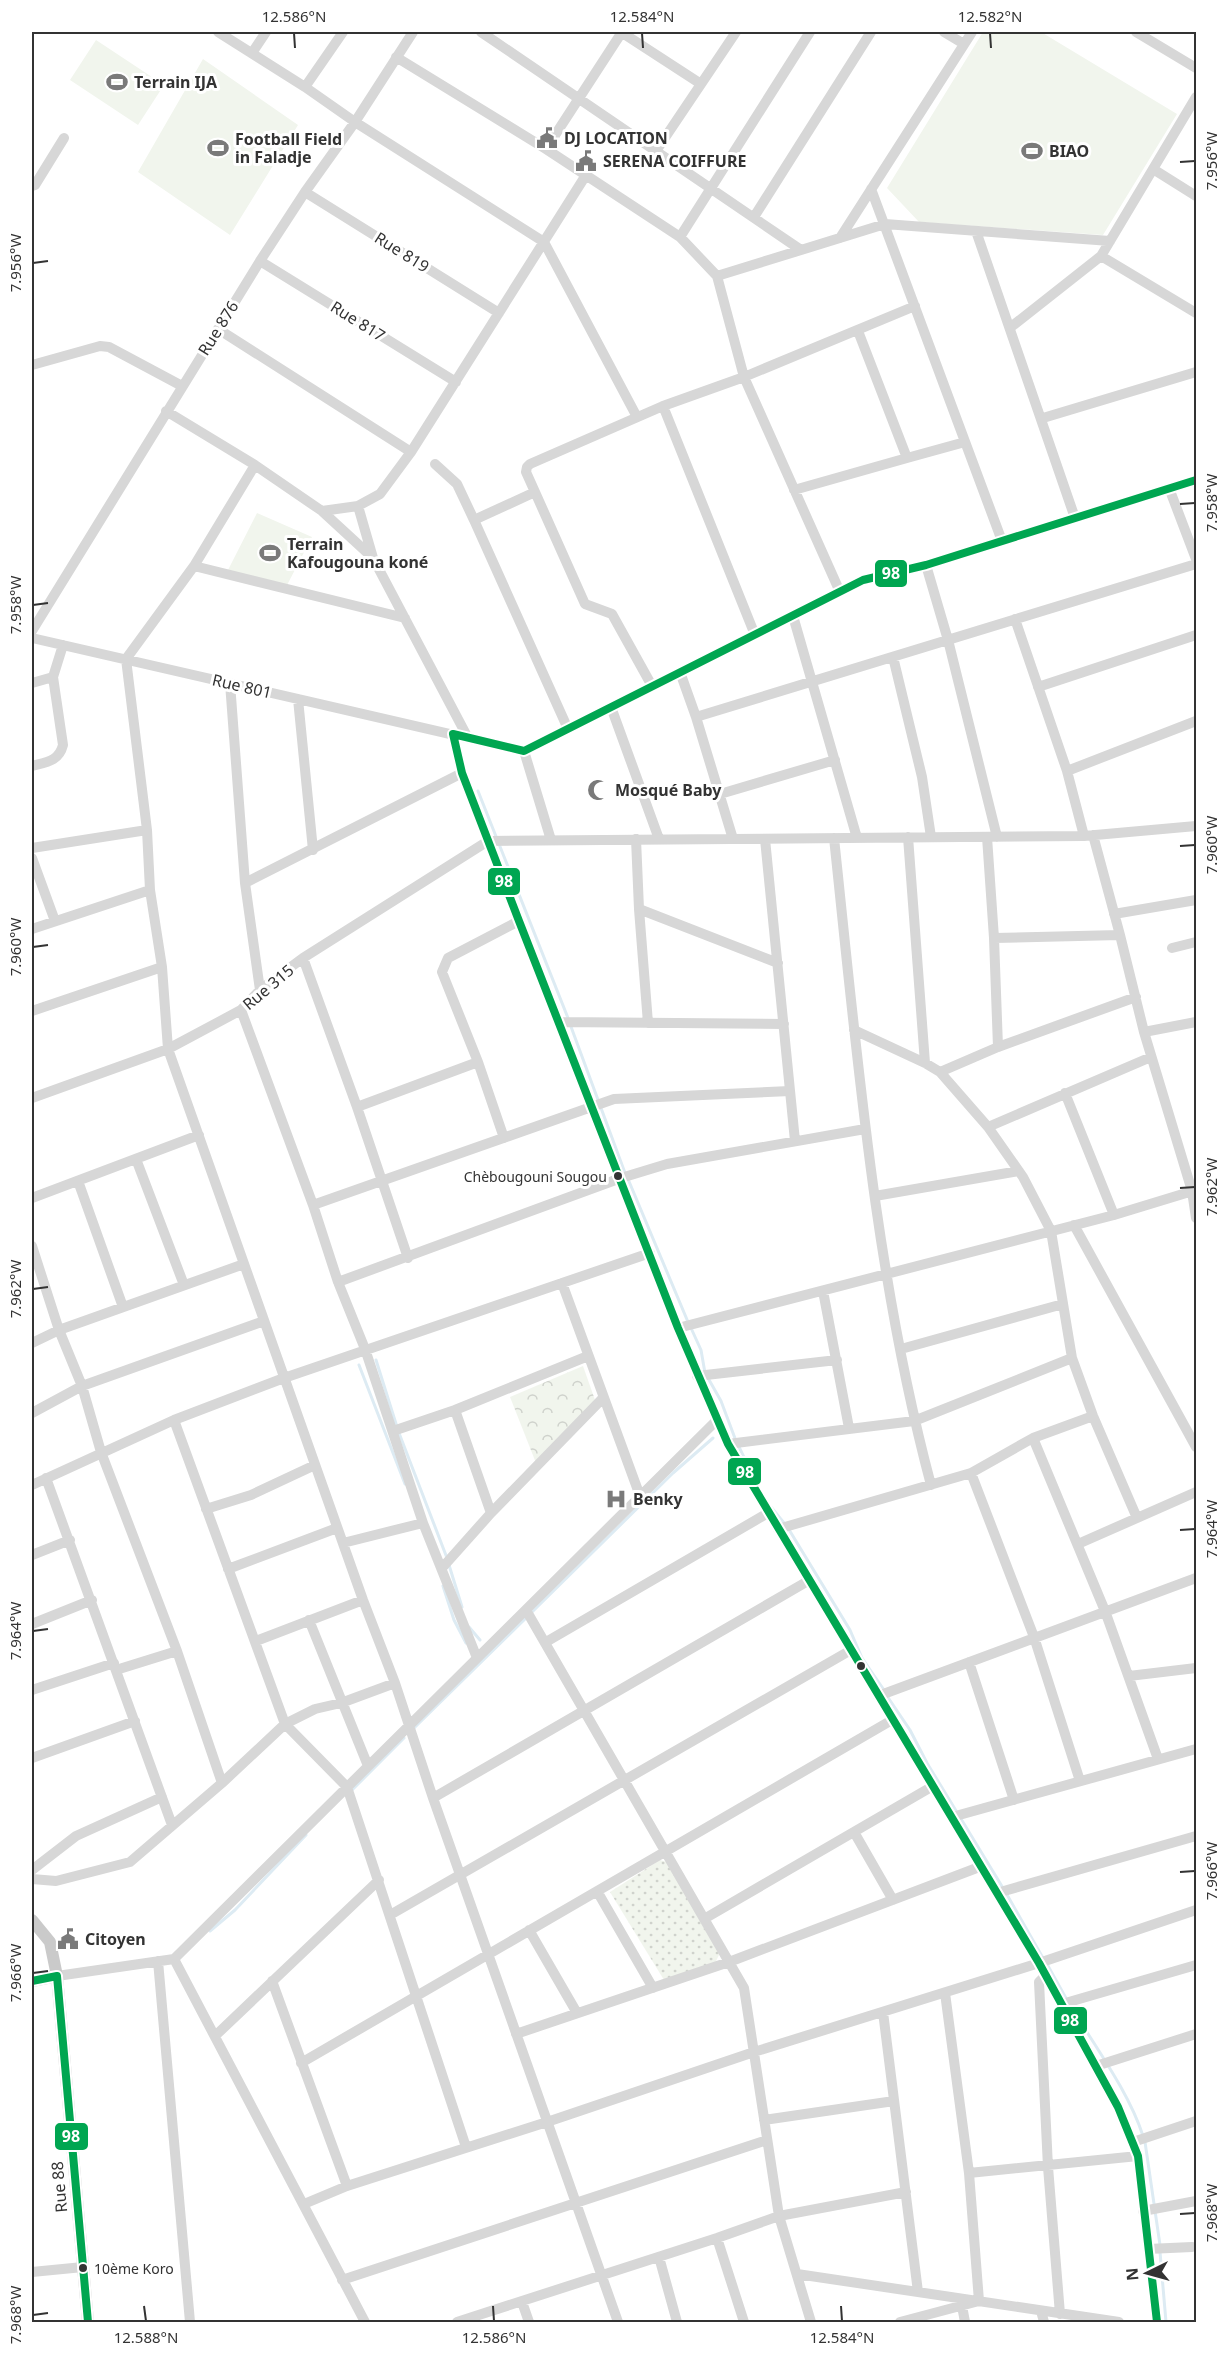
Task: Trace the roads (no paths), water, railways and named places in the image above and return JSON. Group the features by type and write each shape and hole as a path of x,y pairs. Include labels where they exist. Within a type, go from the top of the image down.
{"main road":[{"name":"Rue 88","path":"32,1920 50,1942 57,1976 88,2322"},
{"path":"32,1982 57,1976"}],"street":[{"path":"218,32 543,242 637,417"},
{"path":"252,53 266,32"},
{"path":"305,87 343,32"},
{"name":"Rue 876","path":"32,631 260,261 413,32"},
{"path":"481,32 801,250"},
{"path":"546,149 622,32 701,84"},
{"path":"656,151 736,32"},
{"path":"680,237 810,32"},
{"path":"754,217 871,32"},
{"path":"944,32 964,44"},
{"path":"840,238 972,32"},
{"path":"1136,32 1197,68"},
{"path":"396,57 546,149 680,237 717,276 744,377 840,592"},
{"path":"1011,327 1101,256 1197,97"},
{"path":"32,186 35,185 64,138"},
{"path":"1153,169 1197,196"},
{"path":"322,511 358,506 380,494 411,452 586,175"},
{"path":"871,189 1002,541"},
{"name":"Rue 819","path":"305,192 499,313"},
{"path":"717,276 885,224 1110,241"},
{"path":"976,231 1076,518"},
{"path":"1101,256 1197,313"},
{"name":"Rue 817","path":"260,261 456,382"},
{"path":"652,686 612,614 585,604 526,472 528,465 663,406 744,377 915,306"},
{"path":"218,329 411,452"},
{"path":"858,331 907,458"},
{"path":"32,365 100,346 109,347 182,387"},
{"path":"1042,418 1197,372"},
{"path":"663,406 755,635"},
{"path":"166,411 255,465 322,511 373,558"},
{"path":"794,490 965,442"},
{"path":"435,464 457,484 568,729"},
{"path":"255,465 194,566 126,660 147,830 150,890 162,967 168,1049 337,1528 395,1683 408,1727 618,2322"},
{"path":"551,840 524,751 864,580 926,565 1197,480"},
{"path":"696,717 1197,562 1170,488"},
{"path":"474,520 535,492"},
{"path":"358,506 373,558 468,738"},
{"path":"926,565 948,640 992,837 998,1047"},
{"path":"194,566 405,618"},
{"path":"793,616 857,838"},
{"path":"1015,619 1114,914 1151,1057 1194,1190 1197,1218"},
{"path":"1038,687 1197,634"},
{"name":"Rue 801","path":"32,638 524,751"},
{"path":"32,766 54,760 61,754 63,745 53,677 63,645"},
{"path":"894,657 922,777 931,837"},
{"path":"680,672 733,839"},
{"path":"32,683 53,677"},
{"path":"230,683 245,883 260,990"},
{"path":"298,699 313,850"},
{"path":"611,707 659,839"},
{"path":"1067,771 1197,721"},
{"path":"453,734 462,773 558,1022 697,1376 728,1444 808,1581 982,1866 1039,1963 1118,2107 1138,2156 1157,2322"},
{"path":"720,794 835,760"},
{"path":"245,883 462,773"},
{"path":"488,841 1088,836 1197,826"},
{"path":"32,848 147,830"},
{"path":"908,837 925,1063"},
{"path":"765,838 795,1141"},
{"path":"834,838 865,1129 875,1196 914,1421 931,1485"},
{"path":"636,839 648,1023"},
{"name":"Rue 315","path":"32,1098 168,1049 241,1010 260,990 303,958 488,841"},
{"path":"32,858 55,921"},
{"path":"32,929 150,890"},
{"path":"1114,914 1197,900"},
{"path":"639,909 778,963"},
{"path":"504,1138 478,1062 442,972 448,958 519,921"},
{"path":"994,938 1120,934"},
{"path":"1172,948 1197,942"},
{"path":"303,958 408,1257"},
{"path":"32,1011 162,967"},
{"path":"940,1072 998,1047 1136,997"},
{"path":"241,1010 313,1205 338,1282 365,1349 423,1523 477,1658"},
{"path":"558,1022 784,1024"},
{"path":"1144,1032 1197,1023"},
{"path":"854,1030 940,1072 988,1127 1019,1171 1051,1231 1072,1358 1093,1416 1137,1518"},
{"path":"988,1127 1151,1057"},
{"path":"357,1107 478,1062"},
{"path":"313,1205 614,1099 790,1092"},
{"path":"1065,1093 1114,1215"},
{"path":"338,1282 621,1178 667,1164 865,1129"},
{"path":"32,1198 199,1135"},
{"path":"136,1159 184,1285"},
{"path":"875,1196 1019,1171"},
{"path":"78,1180 123,1307"},
{"path":"678,1328 1114,1215 1194,1190"},
{"path":"1074,1225 1197,1447"},
{"path":"32,1246 59,1330 82,1386 101,1452 177,1651 222,1783"},
{"path":"32,1485 174,1420 284,1378 650,1253"},
{"path":"32,1343 59,1330 244,1264"},
{"path":"562,1282 640,1496"},
{"path":"823,1291 849,1428"},
{"path":"901,1349 1063,1304"},
{"path":"32,1413 82,1386 264,1321"},
{"path":"393,1431 455,1410 588,1356"},
{"path":"728,1444 914,1421 1072,1358"},
{"path":"697,1376 837,1360"},
{"path":"442,1568 491,1513 603,1398"},
{"path":"455,1410 491,1513"},
{"path":"778,1529 971,1473 1033,1438 1093,1416"},
{"path":"174,1420 285,1724 347,1787 466,2147"},
{"path":"57,1976 174,1959 717,1420"},
{"path":"1033,1438 1106,1611 1158,1759"},
{"path":"206,1509 251,1495 315,1465"},
{"path":"971,1473 1034,1637 1080,1781"},
{"path":"46,1478 172,1825"},
{"path":"1078,1545 1197,1492"},
{"path":"546,1642 768,1513"},
{"path":"343,1543 423,1523"},
{"path":"228,1569 337,1528"},
{"path":"32,1555 70,1540"},
{"path":"878,1696 1197,1578"},
{"path":"433,1798 808,1581"},
{"path":"32,1623 92,1600"},
{"path":"256,1641 363,1600"},
{"path":"526,1610 744,1988 779,2216 811,2322"},
{"path":"309,1620 368,1767"},
{"path":"390,1915 850,1650"},
{"path":"32,1690 177,1651"},
{"path":"969,1662 1014,1800"},
{"path":"1130,1676 1197,1668"},
{"path":"32,1879 56,1881 130,1862 222,1783 285,1724 315,1709 341,1703 395,1683"},
{"path":"301,2063 892,1720"},
{"path":"32,1758 135,1721"},
{"path":"952,1817 1197,1749"},
{"path":"704,1919 933,1786"},
{"path":"32,1870 76,1836 162,1797"},
{"path":"854,1832 893,1900"},
{"path":"997,1893 1197,1836"},
{"path":"516,2034 729,1962 982,1866"},
{"path":"215,2036 379,1880"},
{"path":"597,1891 653,1988"},
{"path":"304,2204 347,2186 754,2052 1039,1963 1197,1910"},
{"path":"529,1930 577,2013"},
{"path":"174,1959 365,2322"},
{"path":"158,1961 190,2322"},
{"path":"1062,2004 1197,1965"},
{"path":"1046,1976 1039,1982 1048,2167 1060,2314"},
{"path":"272,1981 347,2186"},
{"path":"945,1992 969,2173 979,2301"},
{"path":"883,2012 918,2292"},
{"path":"1096,2066 1197,2034"},
{"path":"764,2120 894,2101"},
{"path":"1133,2142 1197,2121"},
{"path":"342,2280 767,2140"},
{"path":"969,2173 1048,2167 1138,2156"},
{"path":"457,2322 779,2216 906,2192"},
{"path":"1143,2211 1197,2201"},
{"path":"717,2238 744,2322"},
{"path":"1148,2249 1195,2250"},
{"path":"659,2257 677,2322"},
{"path":"32,2272 83,2267"},
{"path":"797,2274 1119,2322"},
{"path":"901,2322 979,2301"},
{"path":"522,2302 529,2322"},
{"path":"962,2306 965,2322"},
{"path":"1041,2311 1044,2322"}],"waterway":[{"path":"478,791 568,1018"},
{"path":"570,1024 625,1173"},
{"path":"628,1179 688,1322"},
{"path":"691,1328 701,1350 705,1373"},
{"path":"376,1360 397,1427"},
{"path":"359,1365 405,1484"},
{"path":"708,1378 721,1401 736,1441"},
{"path":"399,1433 447,1558"},
{"path":"531,1613 673,1473 713,1438"},
{"path":"739,1447 753,1476"},
{"path":"771,1507 784,1523"},
{"path":"788,1528 850,1630 862,1658 884,1690"},
{"path":"449,1565 462,1607"},
{"path":"443,1586 454,1620 466,1643"},
{"path":"413,1729 526,1618"},
{"path":"469,1627 480,1640"},
{"path":"887,1696 910,1730 927,1763 1003,1888"},
{"path":"352,1790 404,1738"},
{"path":"210,1931 235,1910 306,1835"},
{"path":"1006,1893 1043,1958"},
{"path":"1047,1964 1067,2000"},
{"path":"1070,2005 1120,2086 1143,2136"},
{"path":"1145,2142 1160,2245"},
{"path":"1160,2252 1166,2322"}],"place":[{"name":"Terrain IJA","path":"117,82"},
{"name":"DJ LOCATION","path":"547,138"},
{"name":"Football Field in Faladje","path":"218,148"},
{"name":"BIAO","path":"1032,151"},
{"name":"SERENA COIFFURE","path":"586,161"},
{"name":"Terrain Kafougouna koné","path":"270,553"},
{"name":"Mosqué Baby","path":"598,790"},
{"name":"Chèbougouni Sougou","path":"618,1176"},
{"name":"Benky","path":"616,1499"},
{"name":"Citoyen","path":"68,1939"},
{"name":"10ème Koro","path":"83,2268"}]}
